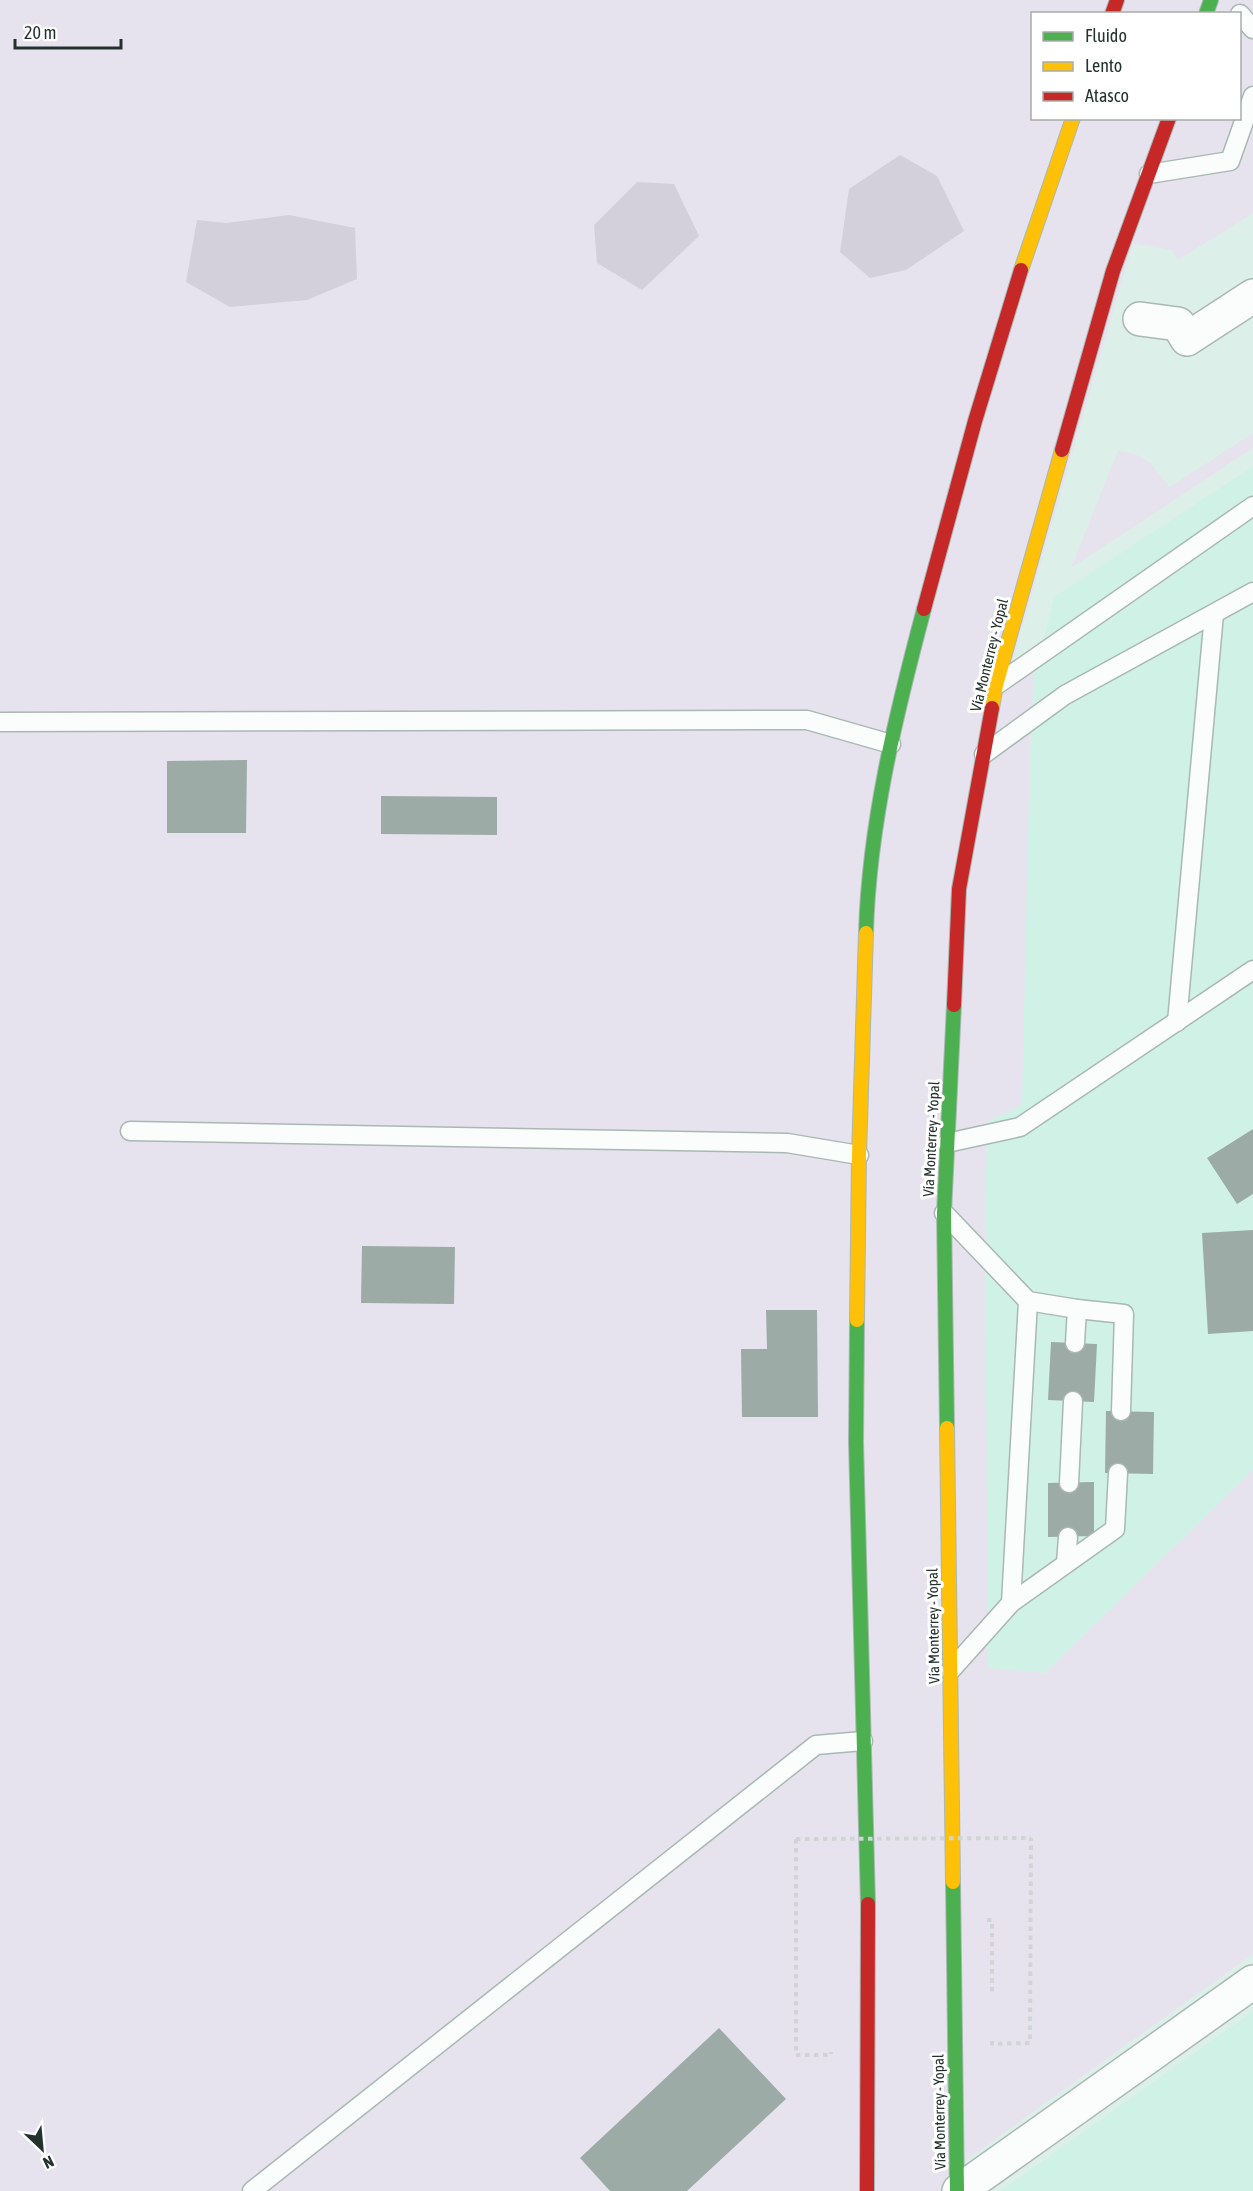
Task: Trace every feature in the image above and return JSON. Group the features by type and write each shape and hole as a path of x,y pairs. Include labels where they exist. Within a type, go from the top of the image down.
{"main road":[{"path":"867,2191 868,1922 856,1442 867,886 891,744 909,667 975,421 1029,242 1073,120"},
{"name":"Vía Monterrey - Yopal","path":"958,2191 944,1213 959,889 996,686 1113,271 1167,120"}],"street":[{"path":"1140,319 1178,324 1187,339 1253,296"},
{"path":"958,2191 1253,1982"}],"lane":[{"path":"1227,0 1237,12"},
{"path":"1241,16 1253,28"},
{"path":"1149,174 1230,161 1253,96"},
{"path":"996,686 1253,506"},
{"path":"984,753 1065,695 1253,592"},
{"path":"1177,1022 1214,614"},
{"path":"0,722 807,720 891,744"},
{"path":"947,1143 1020,1127 1253,970"},
{"path":"130,1131 787,1143 860,1155"},
{"path":"944,1213 1028,1301 1124,1314 1120,1411"},
{"path":"1011,1603 1028,1301"},
{"path":"1075,1343 1077,1309"},
{"path":"1069,1483 1073,1401"},
{"path":"951,1670 1011,1603 1115,1529 1118,1473"},
{"path":"1066,1563 1068,1537"},
{"path":"252,2191 816,1745 863,1741"}],"path":[{"path":"831,2044 831,2055 796,2055 796,1839 1031,1839 1030,2043 992,2044 992,2032"},
{"path":"954,1920 992,1920 992,1999"}],"shaded area":[{"path":"0,0 1253,0 1253,213 1178,260 1172,250 1133,243 1006,683 1037,661 1034,676 1030,753 1022,1105 987,1122 985,1231 988,1668 1045,1673 1253,1470 1253,1954 966,2160 966,2191 0,2191"},
{"path":"900,155 937,176 964,231 906,270 870,278 840,252 849,189"},
{"path":"637,182 674,184 699,236 642,290 597,263 594,225"},
{"path":"289,215 355,228 357,279 307,300 230,307 186,282 197,220 226,223"},
{"path":"1253,433 1253,448 1071,568 1118,450 1144,458 1170,487"},
{"path":"1253,466 1253,1470 1045,1673 988,1668 985,1231 987,1122 1030,753 1034,676 1054,597"},
{"path":"1253,2011 1253,2191 1000,2191"}],"building":[{"path":"247,760 246,833 167,833 167,761"},
{"path":"381,796 497,797 497,835 381,834"},
{"path":"1253,1129 1253,1194 1237,1204 1207,1158"},
{"path":"1253,1230 1253,1331 1208,1334 1202,1233"},
{"path":"362,1246 455,1247 454,1304 361,1303"},
{"path":"766,1310 817,1310 818,1417 742,1417 741,1349 767,1349"},
{"path":"1051,1342 1097,1344 1094,1402 1048,1400"},
{"path":"1106,1411 1154,1412 1153,1474 1105,1473"},
{"path":"1094,1482 1094,1536 1048,1537 1048,1483"},
{"path":"719,2028 786,2099 687,2191 610,2191 580,2158"}],"traffic: fast":[{"path":"1207,12 1211,0"},
{"path":"866,933 868,892 878,810 894,729 924,609"},
{"path":"947,1428 944,1213 954,1005"},
{"path":"857,1320 856,1442 868,1904"},
{"path":"953,1882 957,2191"}],"traffic: slow":[{"path":"1021,270 1072,120"},
{"path":"992,708 996,685 1062,450"},
{"path":"857,1320 859,1155 866,933"},
{"path":"947,1428 953,1882"}],"traffic: jam":[{"path":"1113,12 1117,0"},
{"path":"1062,450 1113,271 1168,120"},
{"path":"924,609 975,421 1021,270"},
{"path":"954,1005 959,889 992,708"},
{"path":"867,2191 868,1904"}]}
